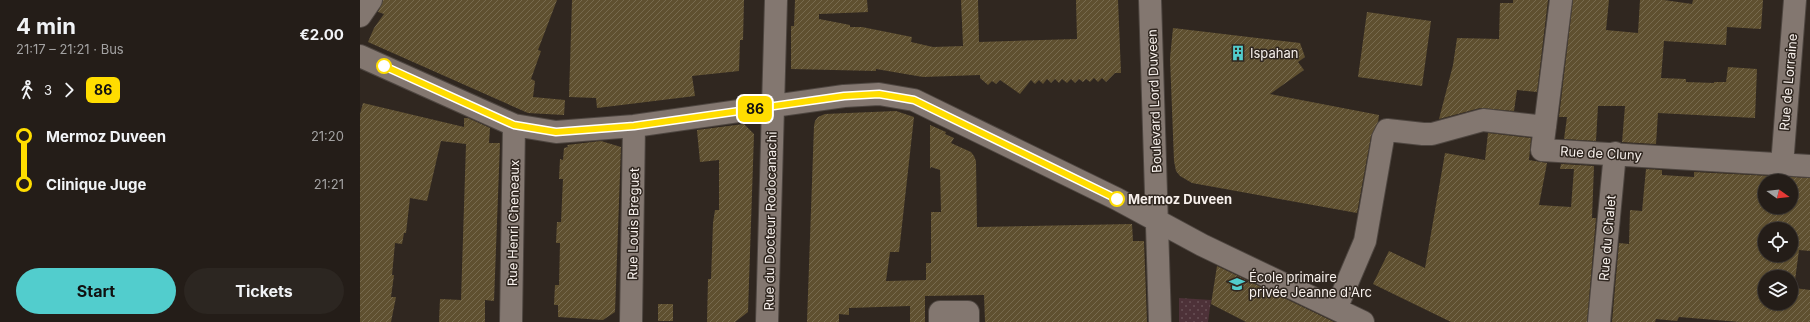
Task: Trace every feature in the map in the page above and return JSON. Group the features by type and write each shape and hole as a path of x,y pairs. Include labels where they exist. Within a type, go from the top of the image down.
{"street":[{"path":"360,16 372,0"},
{"name":"Rue du Docteur Rodocanachi","path":"767,322 776,0"},
{"name":"Boulevard Lord Duveen","path":"1150,0 1160,322"},
{"name":"Rue de Cluny","path":"1561,0 1542,150 1615,153 1810,166"},
{"name":"Rue de Lorraine","path":"1782,165 1795,0"},
{"path":"360,56 514,125 556,132 634,126 858,95 879,94 914,100 1117,199 1202,245 1363,322"},
{"path":"1336,309 1365,241 1383,138 1387,130 1432,134 1483,120 1545,127"},
{"name":"Rue Henri Cheneaux","path":"511,322 514,125"},
{"name":"Rue Louis Breguet","path":"632,322 634,126"},
{"name":"Rue du Chalet","path":"1599,322 1615,153"},
{"path":"940,322 940,312 968,312 968,322"}],"shaded area":[{"path":"1179,298 1211,300 1208,322 1179,322"}],"building":[{"path":"383,0 557,0 538,50 541,51 531,79 535,81 533,97 565,100 564,115 528,113 368,42 374,28 384,14 378,12"},
{"path":"572,0 744,0 743,40 740,40 739,71 692,76 695,96 597,108 596,98 569,97"},
{"path":"795,0 867,0 868,12 819,14 819,19 850,25 850,27 862,27 912,37 911,42 933,47 963,46 961,0 978,0 979,42 1077,39 1076,0 1118,0 1121,73 1115,73 1106,82 1102,78 1098,82 1094,78 1090,82 1086,79 1083,82 1079,79 1075,83 1071,79 1067,83 1062,79 1059,83 1055,79 1051,83 1047,79 1043,84 1039,80 1035,84 1031,80 1020,94 1000,80 996,84 992,81 988,85 980,78 980,75 923,77 876,69 876,71 791,69 791,26 794,26"},
{"path":"1513,0 1548,0 1537,92 1517,90 1514,111 1480,108 1439,119 1453,65 1457,38 1499,39 1500,3 1513,3"},
{"path":"1573,0 1609,0 1606,30 1638,33 1640,0 1664,0 1692,4 1693,0 1763,0 1761,29 1727,27 1726,45 1664,41 1661,78 1686,79 1686,82 1726,82 1728,67 1757,69 1755,118 1658,113 1656,144 1622,142 1625,106 1598,106 1596,141 1564,139 1567,117 1559,117"},
{"path":"1367,12 1431,21 1422,86 1358,77"},
{"path":"1173,28 1300,43 1305,57 1298,62 1304,70 1270,94 1379,115 1378,122 1371,136 1357,213 1192,183 1180,176 1176,171 1174,161 1170,58"},
{"path":"363,103 464,127 464,118 468,118 490,128 489,143 500,143 494,301 485,300 485,322 439,322 440,299 461,300 466,144 441,141 427,201 410,198 406,233 404,233 402,244 395,243 392,275 394,275 391,297 396,297 391,322 360,322 360,114"},
{"path":"896,111 914,117 899,252 890,252 886,281 926,280 926,263 931,263 931,212 941,212 940,170 931,167 930,169 930,125 946,132 945,134 954,138 951,143 971,152 974,156 976,161 977,227 1132,224 1133,241 1144,241 1147,322 985,322 984,295 925,296 925,322 910,322 910,306 849,308 849,315 839,314 839,322 807,322 815,121 818,117 825,114"},
{"path":"744,124 754,134 748,312 735,322 707,322 708,279 711,279 713,223 715,210 719,210 719,160 700,162 697,130"},
{"path":"1488,133 1531,138 1529,160 1547,163 1539,205 1571,207 1574,169 1560,169 1561,164 1594,166 1592,218 1596,218 1587,322 1451,322 1373,284 1389,251 1425,268 1445,153 1485,160"},
{"path":"601,141 621,147 615,312 603,320 558,317 558,305 554,305 555,285 559,285 560,243 556,243 557,222 561,222 563,179 559,179 560,159 563,160 564,148 568,147 567,145"},
{"path":"1646,169 1662,170 1662,175 1694,177 1694,172 1758,175 1758,214 1798,214 1798,177 1810,178 1810,251 1799,250 1798,258 1798,222 1758,222 1758,262 1797,262 1796,270 1758,270 1758,310 1798,310 1798,288 1810,290 1810,322 1740,322 1679,317 1677,321 1656,319 1655,322 1612,322 1619,243 1629,244 1630,210 1642,211"},
{"name":"École primaire privée Jeanne d'Arc","path":"1217,266 1334,322 1246,322 1211,304"},
{"path":"658,304 673,304 673,321 658,321"}],"bus line":[{"name":"86","path":"384,66 514,125 556,132 634,126 844,96 879,94 914,100 1117,199"}],"place":[{"name":"Ispahan","path":"1238,53"},
{"name":"Mermoz Duveen","path":"1117,199"},
{"name":"École primaire privée Jeanne d'Arc","path":"1237,284"}]}
